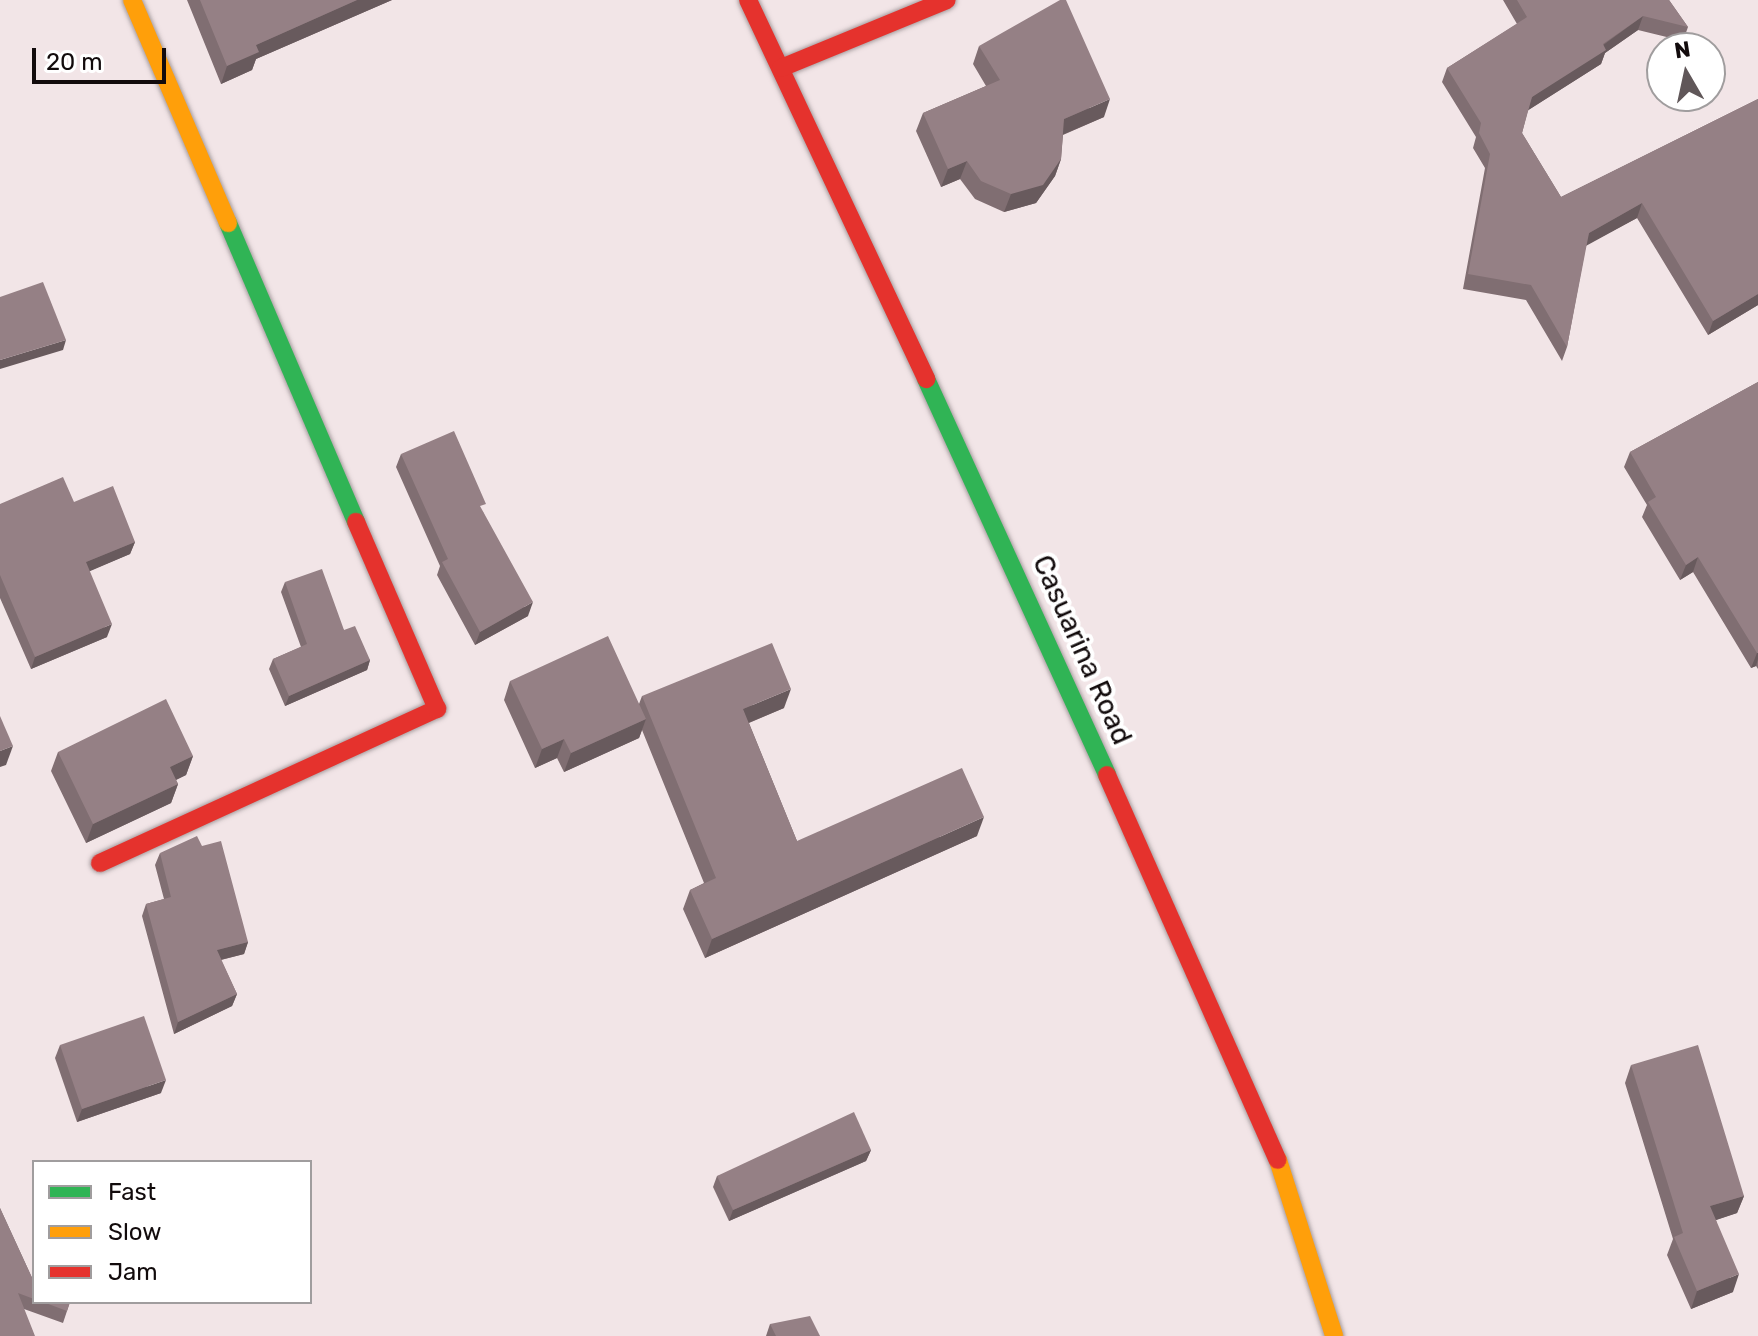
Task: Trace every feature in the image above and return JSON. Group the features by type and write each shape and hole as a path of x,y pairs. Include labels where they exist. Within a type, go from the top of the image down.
{"street":[{"path":"100,863 437,709 132,0"},
{"name":"Casuarina Road","path":"748,0 1270,1135 1334,1336"},
{"path":"781,68 947,0"}],"building":[{"path":"200,0 357,0 256,45 259,52 227,66"},
{"path":"1060,0 1066,0 1110,99 1064,119 1061,159 1043,185 1011,194 981,181 967,161 948,169 923,113 1000,80 979,46"},
{"path":"1517,0 1669,0 1688,27 1643,16 1603,44 1606,50 1532,97 1522,133 1561,197 1758,99 1758,294 1713,321 1642,203 1589,233 1567,347 1531,285 1468,274 1490,154 1479,133 1481,123 1447,68 1527,17"},
{"path":"43,282 66,340 0,360 0,297"},
{"path":"1758,382 1757,653 1698,557 1686,565 1648,502 1656,497 1630,452"},
{"path":"454,431 486,504 480,506 533,602 480,632 442,562 448,559 401,454"},
{"path":"63,477 74,502 113,486 135,542 86,562 112,624 35,657 0,575 0,504"},
{"path":"322,569 344,630 355,626 370,660 289,696 273,659 307,644 285,582"},
{"path":"608,636 646,719 571,753 564,739 542,749 510,681"},
{"path":"772,643 791,689 743,709 797,841 962,768 984,817 712,939 690,890 716,878 642,696"},
{"path":"166,699 193,756 170,767 178,784 93,824 58,752"},
{"path":"0,716 13,746 0,751"},
{"path":"197,836 202,846 221,841 248,942 217,950 237,994 178,1022 146,904 171,897 160,853"},
{"path":"144,1016 166,1080 82,1109 60,1045"},
{"path":"1698,1045 1744,1196 1710,1206 1739,1274 1697,1291 1674,1237 1683,1233 1631,1065"},
{"path":"854,1112 871,1150 733,1210 717,1176"},
{"path":"0,1208 32,1278 32,1298 18,1293 35,1336 0,1336"},
{"path":"48,1304 69,1304 67,1311"},
{"path":"810,1316 820,1336 776,1336 770,1324"}],"traffic: fast":[{"path":"228,223 356,522"},
{"path":"926,379 1107,775"}],"traffic: slow":[{"path":"132,0 228,223"},
{"path":"1278,1160 1334,1336"}],"traffic: jam":[{"path":"748,0 926,379"},
{"path":"781,68 947,0"},
{"path":"100,863 437,709 356,522"},
{"path":"1107,775 1278,1160"}]}
